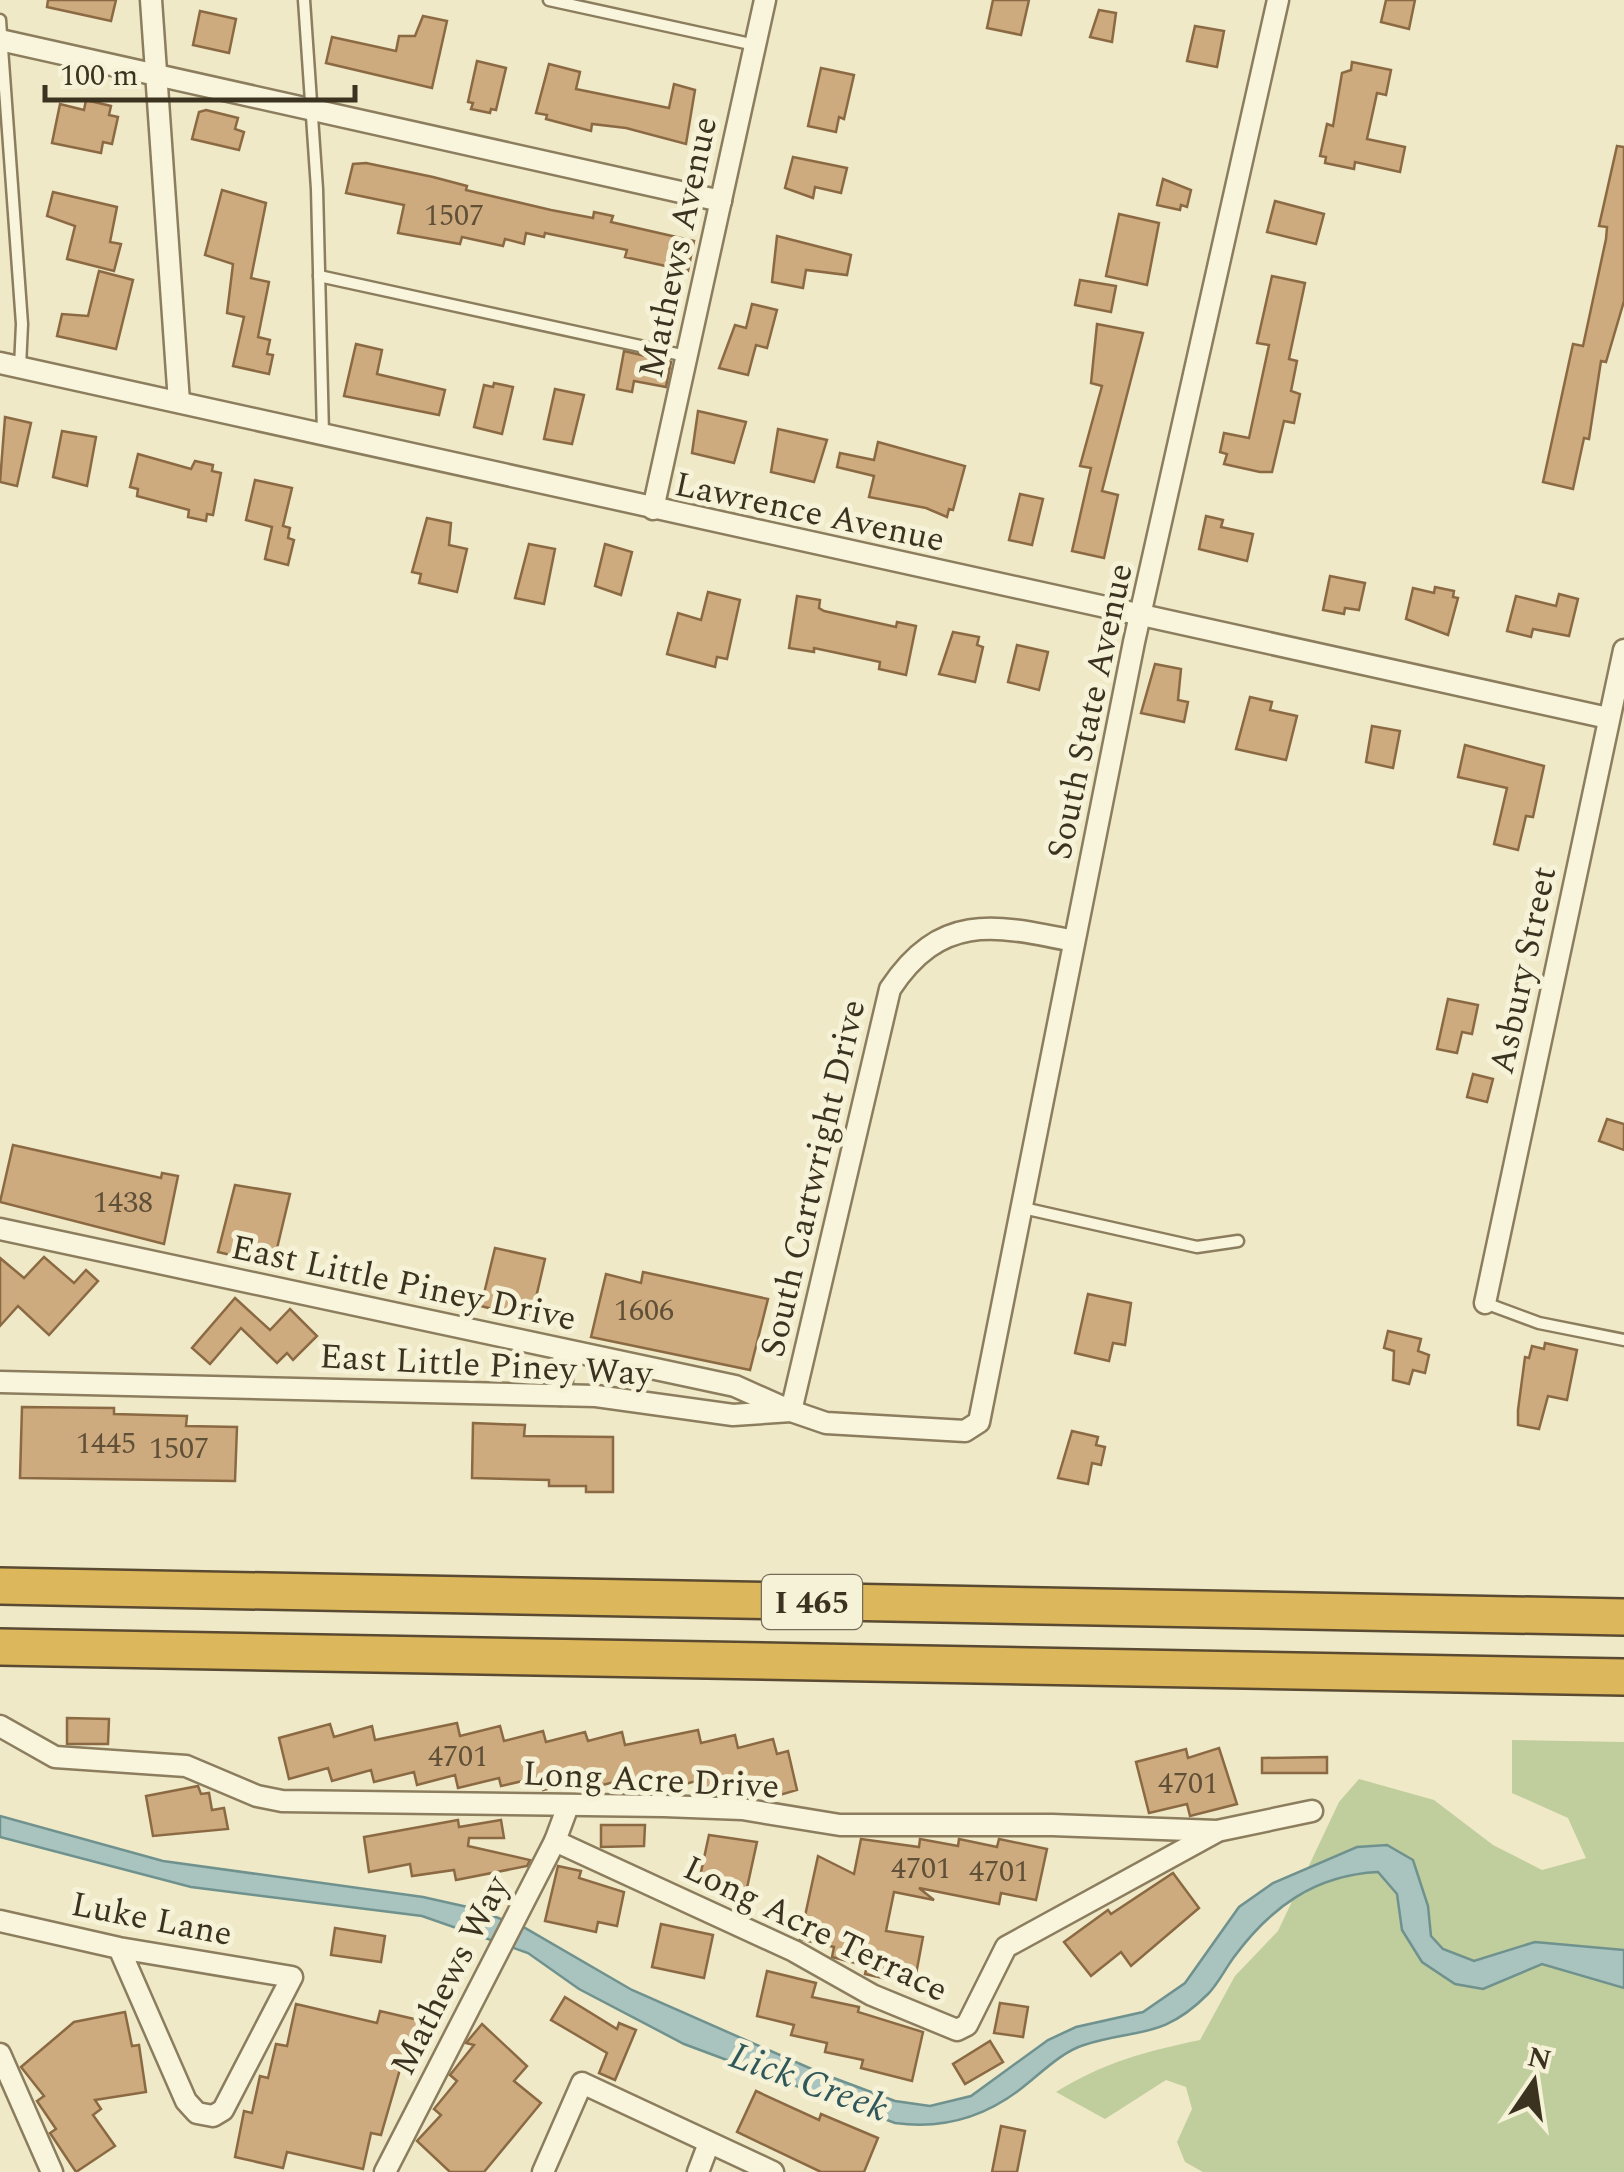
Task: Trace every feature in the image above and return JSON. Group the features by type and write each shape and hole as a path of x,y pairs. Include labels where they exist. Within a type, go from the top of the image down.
{"highway":[{"name":"I 465","path":"0,1586 1624,1617"},
{"name":"I 465","path":"0,1647 1624,1677"}],"street":[{"path":"151,0 179,402"},
{"name":"Mathews Avenue","path":"653,509 765,0"},
{"name":"South State Avenue","path":"965,1431 979,1422 983,1408 1074,941 1278,0"},
{"path":"1,34 156,75 720,201"},
{"name":"Lawrence Avenue","path":"10,365 1608,718"},
{"name":"Asbury Street","path":"1485,1302 1608,718 1620,685 1624,650"},
{"name":"South Cartwright Drive","path":"790,1411 890,989 918,954 941,937 967,929 1016,930 1074,941"},
{"name":"East Little Piney Drive","path":"0,1228 735,1386 790,1411"},
{"path":"561,1395 564,1350"},
{"name":"East Little Piney Way","path":"0,1382 626,1398 733,1415 790,1411 826,1423 965,1431"},
{"name":"Long Acre Drive","path":"0,1726 54,1757 186,1766 272,1800 742,1809 840,1825 1052,1825 1217,1831 1312,1811"},
{"name":"Mathews Way","path":"384,2172 555,1841 568,1806"},
{"name":"Long Acre Terrace","path":"555,1841 794,1951 872,1995 957,2030 967,2025 1006,1946 1217,1831"},
{"name":"Luke Lane","path":"0,1921 119,1948 292,1977 226,2104 208,2116 192,2110 186,2101 119,1948"},
{"path":"0,2054 52,2172"},
{"path":"543,2172 582,2083 774,2172"},
{"path":"698,2172 709,2143"}],"lane":[{"path":"304,0 312,110 323,435"},
{"path":"549,0 755,45"},
{"path":"1,34 22,324 10,365"},
{"path":"319,276 686,356"},
{"path":"1024,1208 1196,1246 1238,1240"},
{"path":"1485,1302 1538,1323 1624,1340"}],"green space":[{"path":"1512,1740 1624,1742 1624,2172 1203,2172 1185,2162 1177,2142 1192,2109 1186,2087 1166,2080 1105,2119 1056,2092 1125,2059 1200,2040 1235,1976 1278,1931 1339,1802 1359,1779 1434,1800 1493,1845 1542,1870 1586,1858 1568,1818 1512,1793"}],"water":[{"name":"Lick Creek","path":"0,1816 163,1861 423,1897 472,1908 525,1928 632,1990 823,2074 895,2101 930,2106 971,2096 1048,2040 1076,2027 1143,2012 1185,1983 1239,1907 1273,1883 1357,1847 1387,1845 1413,1860 1428,1906 1431,1936 1443,1949 1474,1961 1535,1942 1624,1950 1624,1988 1542,1964 1483,1989 1455,1984 1422,1962 1402,1930 1397,1894 1378,1872 1355,1874 1315,1887 1279,1909 1248,1939 1208,1994 1177,2019 1077,2048 998,2104 966,2118 932,2124 895,2123 684,2044 579,1989 528,1953 422,1916 191,1887 0,1837"}],"building":[{"path":"48,0 116,0 111,21 47,7"},
{"path":"993,0 1029,0 1021,35 987,28"},
{"path":"1386,0 1415,0 1409,29 1381,22"},
{"path":"1099,10 1116,13 1112,42 1090,37"},
{"path":"200,11 236,19 229,53 193,45"},
{"path":"423,16 447,21 432,88 326,63 332,37 396,51 399,36 415,36"},
{"path":"1195,26 1224,31 1217,67 1187,61"},
{"path":"477,61 506,68 496,110 491,109 490,113 471,109 473,103 468,102"},
{"path":"1352,62 1391,70 1386,95 1377,93 1367,139 1405,147 1400,172 1355,162 1354,169 1325,163 1326,157 1320,156 1327,124 1333,126 1342,73 1351,70"},
{"path":"549,64 580,72 576,89 669,108 674,84 695,90 686,144 626,128 592,124 591,131 546,119 547,115 536,113"},
{"path":"821,68 854,75 844,119 839,117 836,132 808,126"},
{"path":"86,100 111,106 109,115 118,117 112,144 103,142 101,153 52,143 60,104 84,110"},
{"path":"206,110 238,118 235,129 244,132 239,150 192,139 199,112"},
{"path":"1617,146 1624,147 1624,301 1606,362 1601,361 1589,439 1584,438 1573,489 1543,482 1573,344 1583,346 1606,239 1607,227 1599,226"},
{"path":"793,157 847,168 841,193 815,187 813,198 785,188"},
{"path":"366,163 551,210 593,218 594,212 613,216 611,222 694,241 688,271 625,257 627,250 545,233 544,237 526,233 524,244 505,239 503,246 462,237 460,244 398,233 404,205 346,193 353,164"},
{"path":"1163,179 1191,190 1187,207 1181,205 1180,210 1157,205"},
{"path":"222,190 266,203 251,278 269,282 258,337 270,340 267,354 273,355 269,374 233,366 244,317 227,313 233,264 205,255"},
{"path":"53,192 117,207 110,242 121,244 114,271 67,259 75,226 47,216"},
{"path":"1275,201 1324,214 1316,244 1267,232"},
{"path":"1119,214 1159,223 1147,285 1106,276"},
{"path":"777,236 851,255 847,275 806,270 803,288 772,282"},
{"path":"99,271 133,280 116,349 57,336 62,314 88,316"},
{"path":"1272,276 1305,283 1289,359 1297,361 1291,391 1300,394 1294,423 1284,421 1272,472 1260,472 1224,464 1227,454 1220,452 1224,433 1249,438 1269,345 1257,343"},
{"path":"1080,280 1116,286 1111,312 1075,305"},
{"path":"752,304 777,310 767,348 756,345 748,375 719,368 735,325 746,328"},
{"path":"1097,324 1143,333 1102,491 1118,495 1104,558 1072,551 1091,468 1080,466 1102,386 1091,383"},
{"path":"356,344 382,350 377,374 445,390 439,415 344,396"},
{"path":"624,351 671,362 666,387 634,381 632,392 617,389"},
{"path":"494,383 513,387 502,434 474,427 484,385 493,387"},
{"path":"555,389 584,395 572,444 544,439"},
{"path":"698,411 746,422 734,463 692,453"},
{"path":"5,417 31,423 17,486 0,482"},
{"path":"778,429 827,440 814,482 771,472"},
{"path":"62,431 96,437 87,486 53,477"},
{"path":"878,442 965,466 953,510 949,509 947,517 926,508 869,497 874,476 837,467 840,453 874,460"},
{"path":"138,454 191,469 195,461 213,465 212,471 221,473 213,515 207,514 206,521 188,517 189,510 137,496 138,489 130,487"},
{"path":"255,480 292,488 283,526 290,528 288,538 294,540 288,565 265,559 272,527 246,520"},
{"path":"1020,494 1043,499 1032,545 1009,540"},
{"path":"1206,516 1223,520 1221,527 1253,534 1247,561 1199,549"},
{"path":"427,518 451,523 449,545 467,549 457,592 419,583 421,574 412,572"},
{"path":"529,544 555,549 544,604 515,598"},
{"path":"605,544 632,552 621,595 595,586"},
{"path":"1330,576 1365,583 1359,610 1345,608 1344,614 1323,610"},
{"path":"1435,587 1454,591 1453,597 1458,598 1448,635 1406,619 1413,588 1434,593"},
{"path":"708,592 740,600 727,659 717,657 715,667 667,654 678,613 701,620"},
{"path":"1559,594 1578,599 1569,636 1533,629 1531,637 1507,631 1516,596 1556,606"},
{"path":"797,596 820,600 819,608 824,611 896,627 897,622 916,626 906,675 879,669 880,662 814,648 814,652 789,648"},
{"path":"953,632 979,637 977,645 983,647 975,682 939,674"},
{"path":"1017,645 1048,652 1039,690 1008,682"},
{"path":"1155,664 1181,669 1178,700 1188,702 1184,722 1141,713"},
{"path":"1250,697 1272,702 1270,710 1297,716 1286,760 1236,749"},
{"path":"1372,726 1400,731 1393,768 1366,762"},
{"path":"1465,745 1544,766 1533,817 1526,816 1518,850 1494,844 1507,788 1458,777"},
{"path":"1448,999 1478,1005 1472,1034 1462,1032 1457,1053 1437,1049"},
{"path":"1473,1074 1493,1079 1487,1102 1467,1097"},
{"path":"1607,1119 1624,1124 1624,1150 1599,1141"},
{"path":"13,1145 161,1178 162,1173 178,1176 164,1244 0,1202"},
{"path":"235,1185 290,1194 273,1265 218,1252"},
{"path":"495,1248 545,1259 531,1319 481,1306"},
{"path":"44,1257 74,1283 86,1270 98,1281 49,1335 18,1306 0,1326 0,1258 24,1278"},
{"path":"643,1272 768,1299 750,1370 591,1337 606,1274 641,1283"},
{"path":"1088,1294 1131,1303 1125,1345 1113,1343 1109,1361 1075,1353"},
{"path":"235,1298 270,1330 290,1309 317,1336 293,1360 287,1353 277,1363 241,1328 210,1364 192,1348"},
{"path":"1388,1331 1421,1339 1418,1351 1429,1355 1425,1373 1413,1370 1409,1384 1393,1380 1394,1351 1384,1348"},
{"path":"1545,1343 1577,1350 1567,1400 1548,1396 1539,1429 1518,1425 1525,1357 1529,1358 1532,1346 1544,1349"},
{"path":"22,1407 114,1408 114,1414 187,1416 186,1426 237,1427 235,1481 20,1478"},
{"path":"473,1423 525,1425 524,1436 613,1437 613,1492 586,1492 586,1486 549,1486 549,1480 472,1478"},
{"path":"1072,1431 1098,1437 1096,1445 1105,1447 1101,1465 1092,1463 1088,1484 1058,1478"},
{"path":"67,1718 109,1719 108,1744 67,1744"},
{"path":"457,1723 460,1736 500,1726 504,1741 543,1731 546,1742 585,1732 588,1741 622,1732 625,1745 698,1730 701,1743 735,1735 738,1748 773,1739 777,1754 788,1751 797,1790 773,1797 770,1784 738,1792 735,1783 698,1791 696,1781 664,1790 660,1777 624,1787 622,1780 587,1789 585,1780 543,1790 540,1777 501,1786 499,1778 458,1788 455,1775 417,1785 414,1772 374,1782 371,1770 332,1781 328,1768 289,1779 279,1738 330,1724 334,1737 372,1726 375,1740"},
{"path":"1219,1748 1237,1804 1190,1816 1187,1804 1149,1813 1136,1762 1186,1749 1188,1758"},
{"path":"1327,1757 1327,1773 1262,1773 1262,1758"},
{"path":"198,1786 201,1794 209,1793 212,1810 224,1808 228,1829 153,1836 146,1796"},
{"path":"458,1820 459,1827 501,1820 504,1838 469,1838 468,1846 530,1860 527,1866 456,1880 454,1870 412,1876 410,1864 369,1872 364,1837"},
{"path":"601,1825 645,1825 644,1846 601,1847"},
{"path":"709,1835 757,1842 745,1897 698,1886"},
{"path":"861,1839 919,1847 920,1839 958,1846 959,1839 997,1847 999,1839 1047,1849 1036,1900 1001,1893 999,1904 919,1888 934,1900 894,1892 886,1931 923,1937 914,1985 865,1974 867,1966 832,1957 834,1947 800,1939 818,1856 854,1874"},
{"path":"558,1866 581,1871 579,1878 624,1892 617,1926 598,1922 596,1932 545,1921"},
{"path":"1173,1873 1199,1908 1131,1966 1121,1952 1091,1976 1064,1942 1108,1910 1111,1914"},
{"path":"661,1924 713,1935 704,1978 652,1967"},
{"path":"335,1928 385,1936 381,1962 331,1955"},
{"path":"767,1971 816,1983 812,1997 859,2007 858,2012 923,2032 912,2081 861,2068 863,2060 825,2052 827,2043 791,2035 794,2025 757,2016"},
{"path":"565,1997 617,2029 619,2023 636,2030 615,2080 599,2073 607,2053 551,2020"},
{"path":"1000,2003 1028,2007 1023,2037 994,2033"},
{"path":"296,2004 377,2023 380,2011 427,2022 416,2069 401,2066 381,2135 371,2133 363,2169 287,2152 283,2168 235,2157 244,2111 252,2113 260,2076 268,2078 276,2044 287,2046"},
{"path":"125,2012 132,2046 139,2045 146,2092 95,2100 101,2109 93,2115 115,2146 76,2172 50,2133 56,2129 37,2101 44,2096 21,2067 74,2022"},
{"path":"482,2024 527,2066 514,2081 541,2103 484,2172 450,2172 417,2141 441,2115 434,2109 457,2081 450,2075 474,2045 466,2043"},
{"path":"990,2041 1003,2062 965,2084 953,2064"},
{"path":"756,2091 819,2120 821,2114 878,2138 864,2172 821,2172 737,2132"},
{"path":"1001,2126 1025,2131 1017,2172 992,2172"}]}
